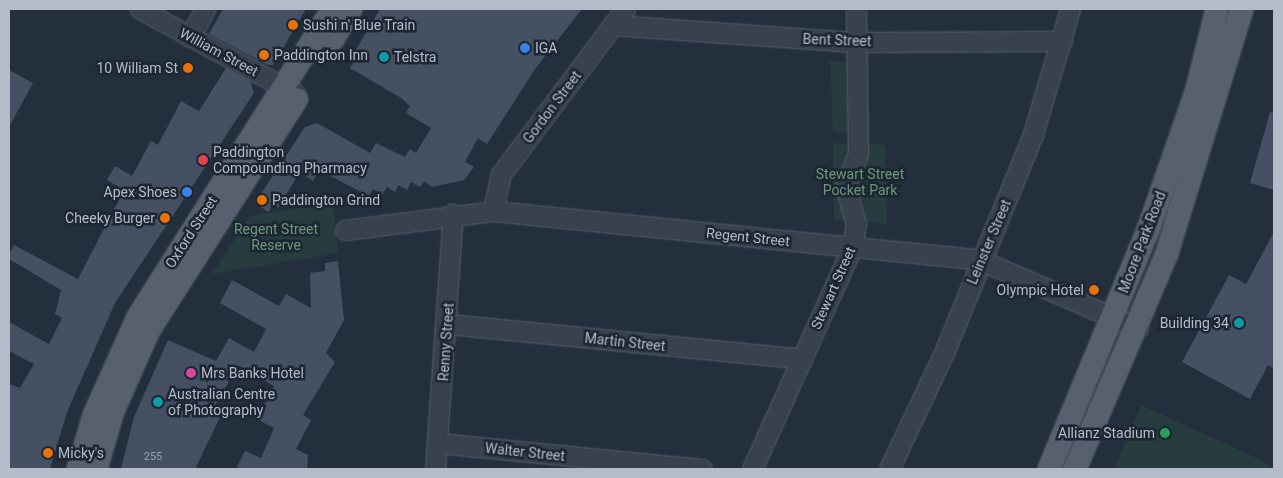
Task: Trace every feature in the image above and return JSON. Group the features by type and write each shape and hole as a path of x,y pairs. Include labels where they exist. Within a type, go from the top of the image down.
{"main road":[{"name":"Oxford Street","path":"96,469 113,411 149,330 293,92 333,9"},
{"name":"Oxford Street","path":"78,469 94,415 138,317 351,9"},
{"name":"Moore Park Road","path":"1049,469 1114,317 1172,163 1217,9"},
{"name":"Moore Park Road","path":"1075,469 1138,328 1188,193 1242,9"}],"street":[{"name":"William Street","path":"140,9 293,92"},
{"path":"190,37 205,9"},
{"name":"Gordon Street","path":"493,211 501,174 624,9"},
{"name":"Stewart Street","path":"752,469 852,248 856,224 845,186 858,152 856,9"},
{"name":"Leinster Street","path":"889,469 943,355 980,260 1033,134 1062,42 1070,9"},
{"name":"Bent Street","path":"612,26 857,42 1062,42"},
{"name":"Regent Street","path":"345,230 453,214 493,211 980,260 1138,328"},
{"name":"Renny Street","path":"435,469 448,324 453,214"},
{"name":"Martin Street","path":"448,324 802,360"},
{"name":"Walter Street","path":"437,443 702,469"}],"green space":[{"path":"830,61 852,62 853,133 833,132"},
{"name":"Stewart Street Pocket Park","path":"833,143 885,145 887,224 834,220"},
{"name":"Regent Street Reserve","path":"333,203 338,253 212,274 250,216"},
{"name":"Allianz Stadium","path":"1141,405 1261,460 1274,469 1114,469"}],"building":[{"path":"223,9 306,9 273,65 268,65 209,34"},
{"path":"380,9 582,9 535,69 487,144 478,138 465,162 474,167 464,180 432,187 424,181 420,187 411,182 407,190 398,185 395,192 387,187 382,195 373,189 369,196 319,170 313,181 300,172 278,208 273,205 268,212 255,203 305,127 317,123 370,153 376,143 405,157 410,149 416,153 431,128 406,113 410,106 401,98 350,68 353,63 349,61"},
{"path":"226,68 250,81 254,93 115,303 67,412 50,469 9,469 9,384 20,388 34,364 9,351 9,322 49,344 62,318 55,314 61,290 9,259 9,254 14,245 78,279 124,190 107,180 115,166 132,176 151,141 158,145 181,101 199,111"},
{"path":"9,70 33,83 9,127"},
{"path":"1270,112 1274,113 1274,190 1250,183"},
{"name":"Building 34","path":"1274,232 1274,369 1268,365 1250,399 1182,362 1229,275 1246,284"},
{"path":"338,261 344,320 326,353 335,362 303,415 311,420 296,449 308,455 307,469 236,469 245,451 261,458 274,428 257,419 274,386 238,365 215,406 223,411 195,469 121,469 134,417 168,340 216,361 229,338 254,352 266,329 220,303 232,280 279,306 286,294 311,308 310,273 325,271 325,263"}],"place":[{"name":"Sushi n' Blue Train","path":"293,25"},
{"name":"IGA","path":"525,48"},
{"name":"Paddington Inn","path":"264,55"},
{"name":"Telstra","path":"384,57"},
{"name":"10 William St","path":"188,68"},
{"name":"Paddington Compounding Pharmacy","path":"203,160"},
{"name":"Apex Shoes","path":"187,192"},
{"name":"Paddington Grind","path":"262,200"},
{"name":"Cheeky Burger","path":"165,218"},
{"name":"Olympic Hotel","path":"1094,290"},
{"name":"Building 34","path":"1239,323"},
{"name":"Mrs Banks Hotel","path":"191,373"},
{"name":"Australian Centre of Photography","path":"158,402"},
{"name":"Allianz Stadium","path":"1165,433"},
{"name":"Micky's","path":"48,453"}]}
